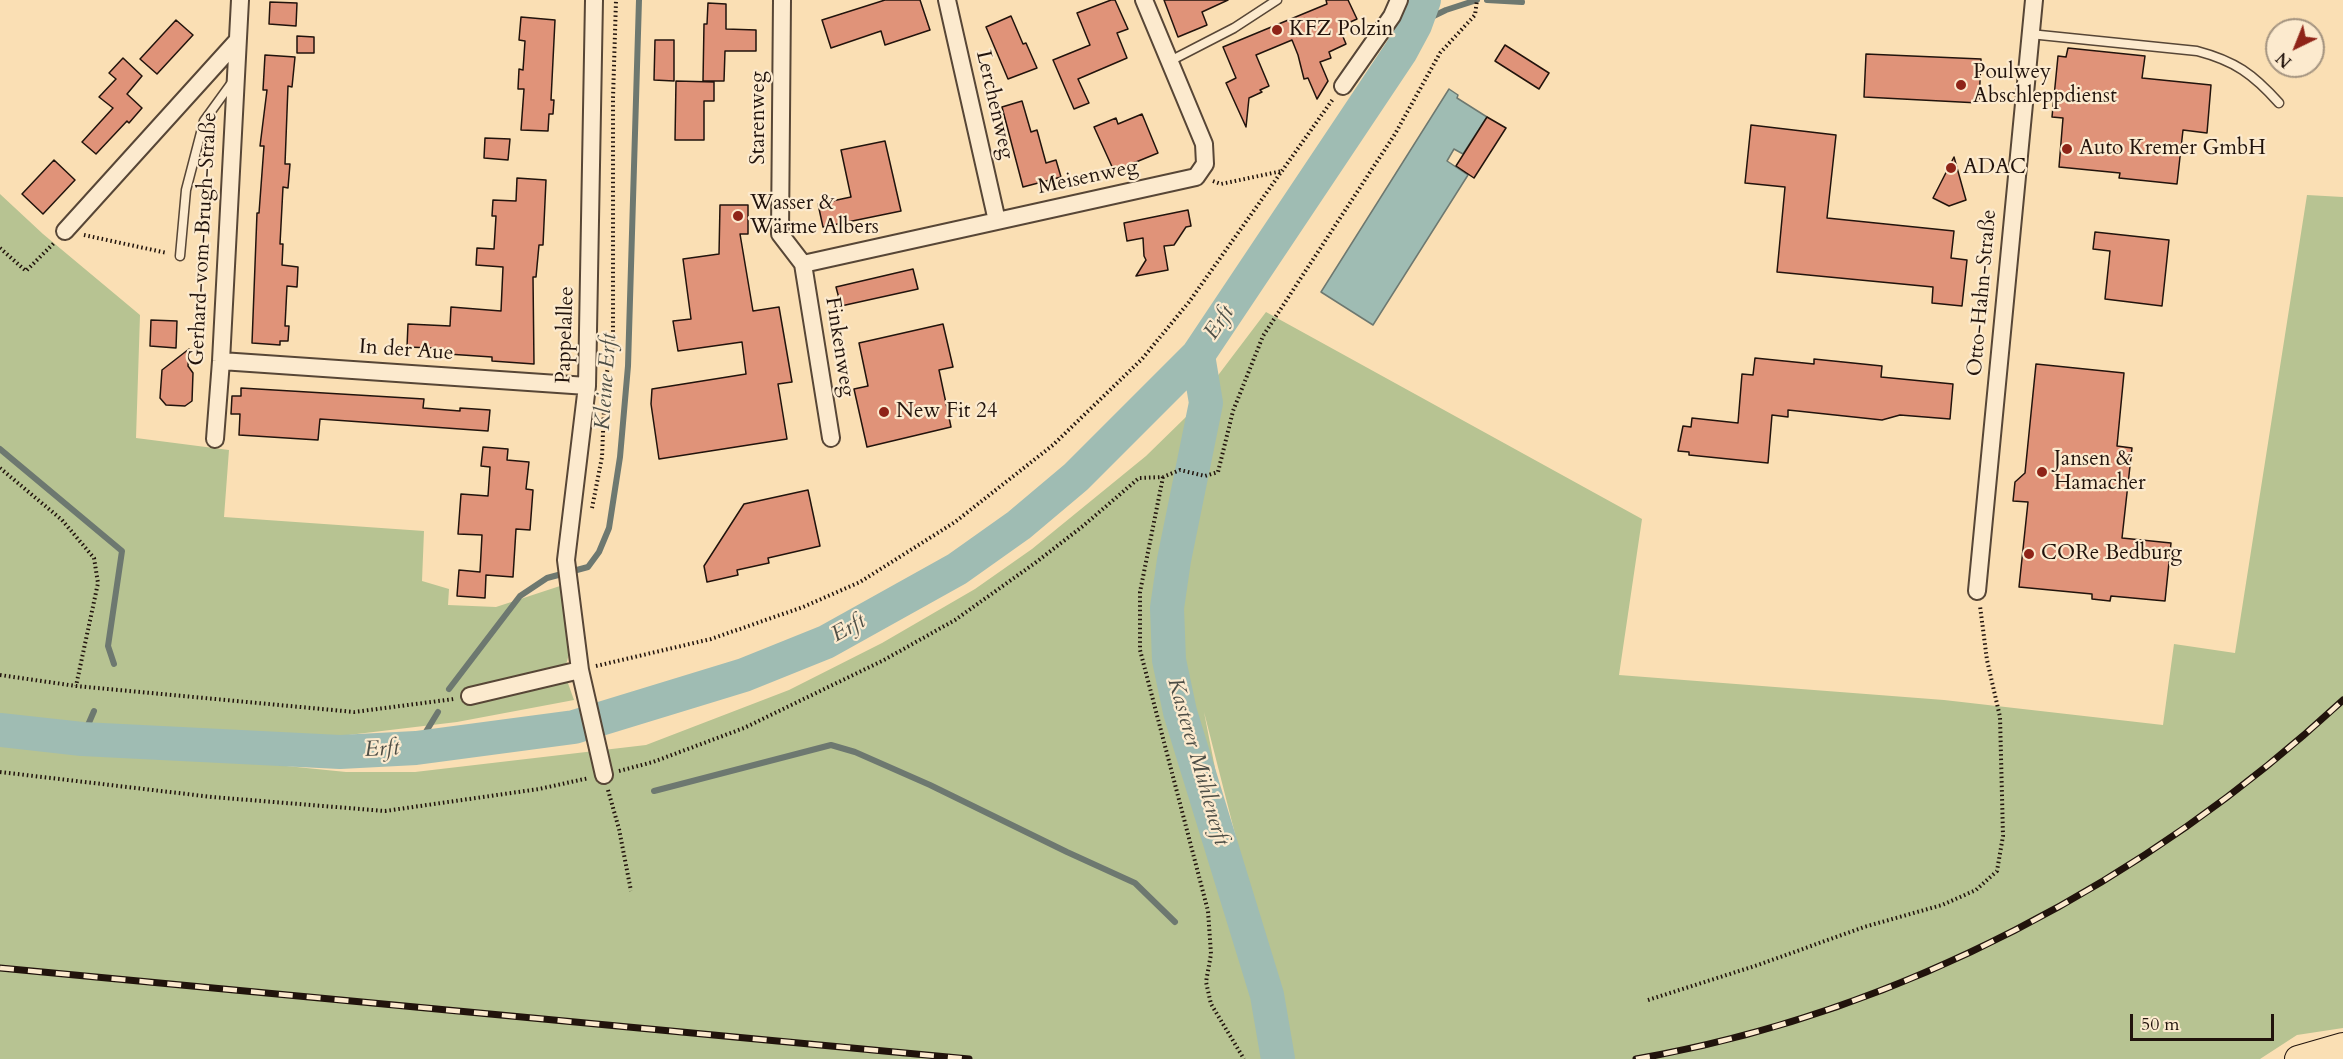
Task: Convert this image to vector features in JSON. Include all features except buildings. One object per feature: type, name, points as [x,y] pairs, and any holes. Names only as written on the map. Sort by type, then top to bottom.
[{"type":"main road","points":[[2298,1059],[2343,1046]]},
{"type":"street","name":"Gerhard-vom-Brugh-Straße","points":[[215,439],[240,0]]},
{"type":"street","name":"Pappelallee","points":[[594,0],[587,386],[566,560],[580,670],[604,775]]},
{"type":"street","name":"Starenweg","points":[[782,0],[780,234],[803,264]]},
{"type":"street","name":"Lerchenweg","points":[[947,0],[997,221]]},
{"type":"street","points":[[1144,0],[1204,144],[1204,164],[1196,177]]},
{"type":"street","points":[[1343,86],[1392,16],[1399,0]]},
{"type":"street","name":"Otto-Hahn-Straße","points":[[1977,591],[2034,0]]},
{"type":"street","name":"Gerhard-vom-Brugh-Straße","points":[[65,231],[237,41]]},
{"type":"street","name":"Meisenweg","points":[[803,264],[1196,177]]},
{"type":"street","name":"Finkenweg","points":[[803,264],[831,438]]},
{"type":"street","name":"In der Aue","points":[[221,361],[587,386]]},
{"type":"street","points":[[470,696],[580,670]]},
{"type":"lane","points":[[1170,61],[1234,28],[1277,0]]},
{"type":"lane","points":[[2031,34],[2197,51],[2218,56],[2239,66],[2261,83],[2279,104]]},
{"type":"lane","points":[[180,256],[186,190],[204,121],[235,78]]},
{"type":"path","points":[[587,386],[606,378],[613,347],[613,98],[616,0]]},
{"type":"path","points":[[0,772],[212,796],[385,811],[539,789],[652,762],[734,732],[884,660],[955,620],[1035,563],[1139,478],[1163,477],[1180,470],[1205,476],[1218,472],[1233,411],[1263,336],[1395,134],[1440,53],[1475,15],[1477,0]]},
{"type":"path","points":[[580,670],[711,639],[803,607],[860,582],[956,522],[1053,445],[1142,359],[1190,302],[1343,86]]},
{"type":"path","points":[[1196,177],[1221,184],[1282,171]]},
{"type":"path","points":[[0,248],[26,271],[65,231],[180,256]]},
{"type":"path","points":[[0,468],[62,520],[94,558],[98,583],[76,686]]},
{"type":"path","points":[[1163,477],[1140,592],[1140,650],[1208,911],[1211,954],[1206,981],[1211,1004],[1244,1059]]},
{"type":"path","points":[[1648,1000],[1758,965],[1864,927],[1942,905],[1976,890],[1997,871],[2003,836],[2000,717],[1987,660],[1977,591]]},
{"type":"path","points":[[0,675],[76,686],[354,712],[470,696]]},
{"type":"path","points":[[604,775],[619,829],[631,891]]},
{"type":"green space","points":[[0,194],[43,234],[140,315],[136,438],[229,450],[224,517],[424,531],[422,581],[449,589],[448,605],[496,607],[560,586],[569,654],[564,672],[574,700],[457,722],[340,736],[68,732],[0,725]]},
{"type":"green space","points":[[2307,195],[2343,197],[2343,1028],[2297,1035],[2260,1059],[1290,1059],[1277,999],[1204,712],[1272,1059],[0,1059],[0,737],[346,772],[415,772],[646,745],[789,690],[882,643],[975,589],[1032,549],[1146,456],[1188,415],[1266,312],[1642,519],[1619,675],[1944,700],[2163,725],[2174,644],[2235,653]]},
{"type":"water","points":[[1449,89],[1458,95],[1457,98],[1487,117],[1463,154],[1454,149],[1447,161],[1468,175],[1373,325],[1321,292]]},
{"type":"waterway","name":"Kleine Erft","points":[[449,689],[520,596],[547,578],[588,567],[599,552],[609,528],[620,457],[628,366],[639,0]]},
{"type":"waterway","name":"Erft","points":[[0,730],[82,739],[340,752],[416,748],[574,727],[744,675],[826,642],[957,569],[1019,525],[1076,477],[1198,355],[1401,51],[1415,25],[1424,0]]},
{"type":"waterway","points":[[1415,25],[1446,10],[1477,0]]},
{"type":"waterway","points":[[1487,0],[1522,2]]},
{"type":"waterway","name":"Kasterer Mühlenerft","points":[[1198,355],[1206,403],[1174,560],[1167,608],[1169,660],[1180,712],[1267,995],[1278,1059]]},
{"type":"waterway","points":[[0,449],[122,551],[108,646],[114,664]]},
{"type":"waterway","points":[[82,739],[94,711]]},
{"type":"waterway","name":"Kleine Erft","points":[[416,748],[438,712]]},
{"type":"waterway","points":[[654,791],[831,745],[855,752],[930,785],[1135,883],[1175,922]]},
{"type":"railway","points":[[1636,1059],[1734,1038],[1830,1009],[1924,973],[2015,930],[2103,881],[2187,826],[2267,766],[2343,700]]},
{"type":"railway","points":[[0,968],[969,1059]]},
{"type":"place","name":"KFZ Polzin","points":[[1277,30]]},
{"type":"place","name":"Poulwey Abschleppdienst","points":[[1961,85]]},
{"type":"place","name":"Auto Kremer GmbH","points":[[2067,149]]},
{"type":"place","name":"ADAC","points":[[1951,168]]},
{"type":"place","name":"Wasser & Wärme Albers","points":[[738,216]]},
{"type":"place","name":"New Fit 24","points":[[884,412]]},
{"type":"place","name":"Jansen & Hamacher","points":[[2042,472]]},
{"type":"place","name":"CORe Bedburg","points":[[2029,554]]}]
